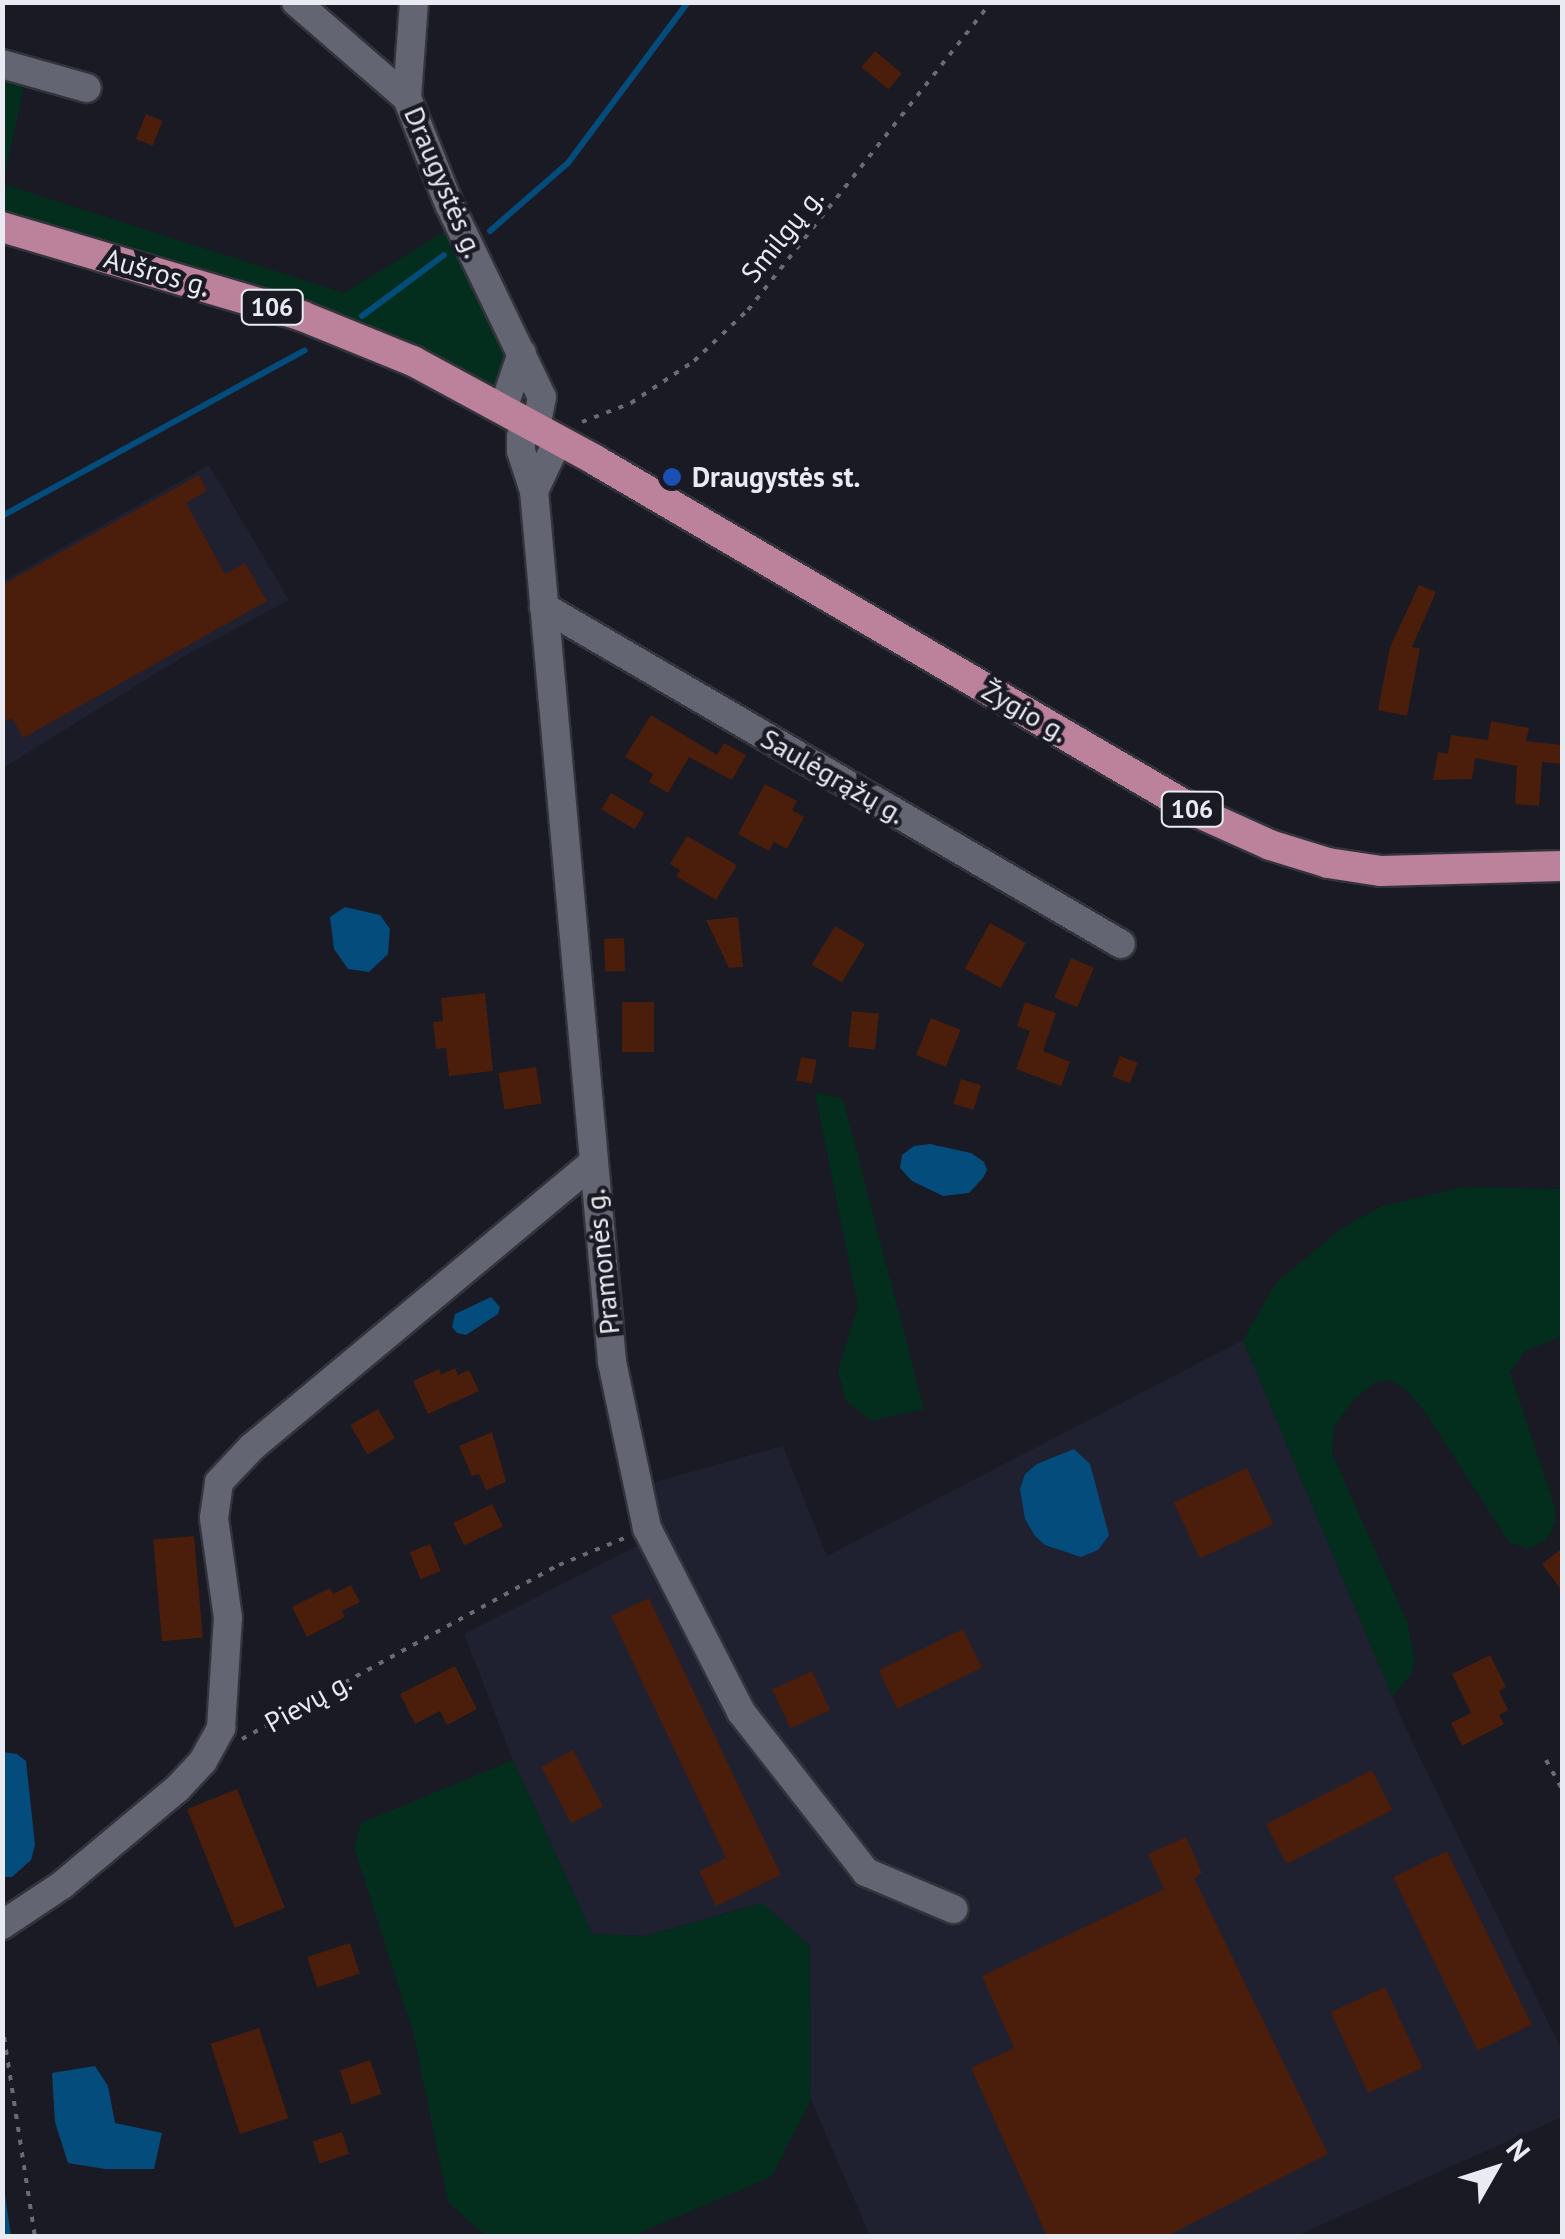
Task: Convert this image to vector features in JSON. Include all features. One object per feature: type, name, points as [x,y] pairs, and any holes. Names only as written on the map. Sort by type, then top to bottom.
[{"type":"main road","name":"Aušros g.","points":[[2,227],[302,316],[413,361],[531,424]]},
{"type":"main road","name":"Žygio g.","points":[[531,424],[1197,812],[1270,844],[1328,863],[1380,871],[1562,866]]},
{"type":"street","points":[[296,2],[407,98]]},
{"type":"street","name":"Draugystės g.","points":[[414,2],[407,98],[449,204],[542,397],[531,424]]},
{"type":"street","points":[[2,64],[87,88]]},
{"type":"street","points":[[522,353],[531,424]]},
{"type":"street","name":"Pramonės g.","points":[[531,424],[520,437],[521,451],[534,491],[612,1362],[647,1528],[741,1712],[866,1872],[953,1909]]},
{"type":"street","name":"Saulėgrąžų g.","points":[[544,607],[1121,944]]},
{"type":"street","points":[[2,1926],[62,1885],[177,1789],[203,1761],[222,1728],[228,1618],[214,1518],[219,1482],[252,1447],[592,1164]]},
{"type":"path","name":"Smilgų g.","points":[[531,424],[588,419],[631,402],[694,361],[748,310],[991,2]]},
{"type":"path","name":"Pievų g.","points":[[203,1761],[543,1574],[647,1528]]},
{"type":"path","points":[[1546,1760],[1562,1789]]},
{"type":"path","points":[[2,2024],[35,2236]]},
{"type":"shaded area","points":[[209,465],[289,600],[181,658],[3,768],[3,581]]},
{"type":"shaded area","points":[[1243,1340],[1403,1722],[1562,2050],[1562,2117],[1296,2236],[870,2236],[811,2100],[810,1946],[761,1903],[646,1936],[592,1934],[513,1760],[464,1634],[664,1532],[648,1484],[783,1446],[827,1556]]},
{"type":"green space","points":[[2,81],[24,87],[3,184],[344,293],[450,228],[509,354],[498,382],[487,384],[297,298],[3,210]]},
{"type":"green space","points":[[815,1092],[843,1099],[924,1409],[872,1421],[846,1401],[838,1370],[858,1306]]},
{"type":"green space","points":[[1463,1187],[1562,1189],[1562,1336],[1525,1351],[1510,1372],[1555,1508],[1555,1523],[1545,1541],[1527,1549],[1509,1542],[1423,1409],[1404,1388],[1389,1380],[1374,1383],[1352,1401],[1334,1427],[1332,1453],[1407,1622],[1415,1661],[1411,1675],[1392,1696],[1243,1340],[1276,1283],[1342,1228],[1382,1206]]},
{"type":"green space","points":[[513,1760],[592,1934],[646,1936],[762,1903],[810,1946],[811,2100],[771,2177],[632,2236],[486,2236],[448,2202],[413,2032],[354,1847],[361,1823]]},
{"type":"water","points":[[345,907],[380,915],[390,929],[388,954],[369,972],[348,969],[334,949],[330,917]]},
{"type":"water","points":[[930,1144],[971,1153],[984,1162],[987,1170],[983,1178],[969,1193],[943,1196],[912,1181],[900,1168],[902,1155],[914,1146]]},
{"type":"water","points":[[491,1297],[500,1307],[498,1314],[466,1335],[457,1333],[452,1327],[455,1314]]},
{"type":"water","points":[[1074,1449],[1090,1464],[1109,1535],[1098,1550],[1081,1557],[1045,1545],[1035,1536],[1025,1519],[1020,1489],[1025,1474],[1037,1464]]},
{"type":"water","points":[[3,1752],[17,1754],[26,1761],[35,1845],[31,1860],[12,1877],[3,1877]]},
{"type":"water","points":[[95,2066],[108,2086],[115,2123],[162,2133],[154,2169],[105,2169],[68,2163],[55,2122],[52,2073]]},
{"type":"building","points":[[875,51],[902,73],[888,90],[862,67]]},
{"type":"building","points":[[146,114],[163,121],[153,146],[136,139]]},
{"type":"building","points":[[199,475],[207,491],[186,503],[225,574],[245,563],[267,601],[23,738],[12,718],[2,723],[2,585]]},
{"type":"building","points":[[1419,585],[1436,592],[1412,647],[1420,648],[1407,716],[1378,710],[1390,647]]},
{"type":"building","points":[[651,715],[717,755],[724,743],[746,755],[732,780],[689,757],[668,793],[649,782],[653,774],[625,757]]},
{"type":"building","points":[[1491,721],[1529,728],[1526,741],[1562,745],[1562,764],[1542,762],[1539,806],[1515,804],[1517,766],[1475,758],[1472,779],[1433,780],[1438,752],[1448,754],[1451,735],[1488,740]]},
{"type":"building","points":[[765,784],[797,801],[792,810],[804,817],[787,849],[774,842],[769,851],[738,834]]},
{"type":"building","points":[[611,793],[644,813],[635,829],[601,809]]},
{"type":"building","points":[[687,836],[737,865],[716,900],[676,876],[680,870],[670,864]]},
{"type":"building","points":[[738,917],[743,967],[729,968],[706,920]]},
{"type":"building","points":[[990,923],[1026,943],[1001,988],[965,968]]},
{"type":"building","points":[[835,926],[865,944],[842,983],[812,965]]},
{"type":"building","points":[[624,938],[625,971],[605,972],[604,939]]},
{"type":"building","points":[[1071,958],[1094,968],[1077,1007],[1054,998]]},
{"type":"building","points":[[485,993],[493,1071],[449,1076],[446,1048],[436,1049],[433,1022],[443,1021],[441,998]]},
{"type":"building","points":[[622,1002],[654,1002],[654,1052],[622,1052]]},
{"type":"building","points":[[1025,1002],[1056,1013],[1043,1051],[1070,1062],[1061,1086],[1016,1069],[1030,1031],[1017,1026]]},
{"type":"building","points":[[852,1011],[879,1014],[875,1050],[848,1047]]},
{"type":"building","points":[[931,1018],[961,1030],[946,1067],[916,1055]]},
{"type":"building","points":[[1120,1056],[1138,1063],[1130,1083],[1112,1077]]},
{"type":"building","points":[[801,1057],[817,1060],[812,1084],[796,1081]]},
{"type":"building","points":[[536,1067],[542,1104],[504,1109],[498,1073]]},
{"type":"building","points":[[961,1079],[981,1085],[973,1110],[953,1104]]},
{"type":"building","points":[[455,1368],[458,1375],[469,1370],[479,1391],[428,1414],[413,1381],[439,1369],[441,1375]]},
{"type":"building","points":[[378,1409],[395,1438],[367,1454],[350,1425]]},
{"type":"building","points":[[492,1432],[506,1482],[486,1490],[479,1474],[472,1476],[459,1446]]},
{"type":"building","points":[[1247,1468],[1273,1524],[1200,1558],[1174,1502]]},
{"type":"building","points":[[492,1504],[503,1526],[464,1545],[453,1523]]},
{"type":"building","points":[[194,1536],[203,1638],[162,1641],[153,1540]]},
{"type":"building","points":[[430,1544],[441,1571],[420,1579],[410,1552]]},
{"type":"building","points":[[1562,1548],[1562,1591],[1542,1564]]},
{"type":"building","points":[[351,1585],[360,1602],[342,1611],[345,1617],[307,1637],[292,1607],[330,1588],[333,1594]]},
{"type":"building","points":[[649,1598],[781,1875],[716,1906],[699,1871],[726,1858],[611,1616]]},
{"type":"building","points":[[963,1629],[982,1668],[897,1709],[879,1670]]},
{"type":"building","points":[[1490,1655],[1506,1687],[1499,1691],[1508,1710],[1499,1715],[1504,1724],[1462,1746],[1451,1723],[1471,1713],[1452,1674]]},
{"type":"building","points":[[455,1666],[477,1709],[447,1725],[440,1711],[415,1724],[400,1694]]},
{"type":"building","points":[[812,1671],[830,1710],[790,1729],[772,1690]]},
{"type":"building","points":[[573,1750],[603,1807],[571,1823],[541,1767]]},
{"type":"building","points":[[1372,1770],[1392,1810],[1286,1864],[1266,1824]]},
{"type":"building","points":[[237,1789],[285,1908],[235,1928],[187,1809]]},
{"type":"building","points":[[1186,1837],[1202,1873],[1194,1878],[1328,2154],[1167,2236],[1047,2236],[971,2068],[1014,2048],[982,1976],[1164,1889],[1148,1854]]},
{"type":"building","points":[[1447,1851],[1532,2024],[1478,2051],[1393,1877]]},
{"type":"building","points":[[350,1943],[360,1973],[317,1987],[307,1957]]},
{"type":"building","points":[[1385,1987],[1423,2068],[1368,2093],[1331,2012]]},
{"type":"building","points":[[259,2028],[288,2118],[240,2134],[210,2044]]},
{"type":"building","points":[[370,2060],[382,2094],[351,2104],[340,2070]]},
{"type":"building","points":[[342,2132],[349,2154],[320,2163],[313,2142]]},
{"type":"waterway","points":[[490,231],[568,163],[688,2]]},
{"type":"waterway","points":[[362,316],[444,255]]},
{"type":"waterway","points":[[2,516],[305,350]]},
{"type":"waterway","points":[[2,2195],[8,2236]]},
{"type":"place","name":"Draugystės st.","points":[[672,477]]}]
